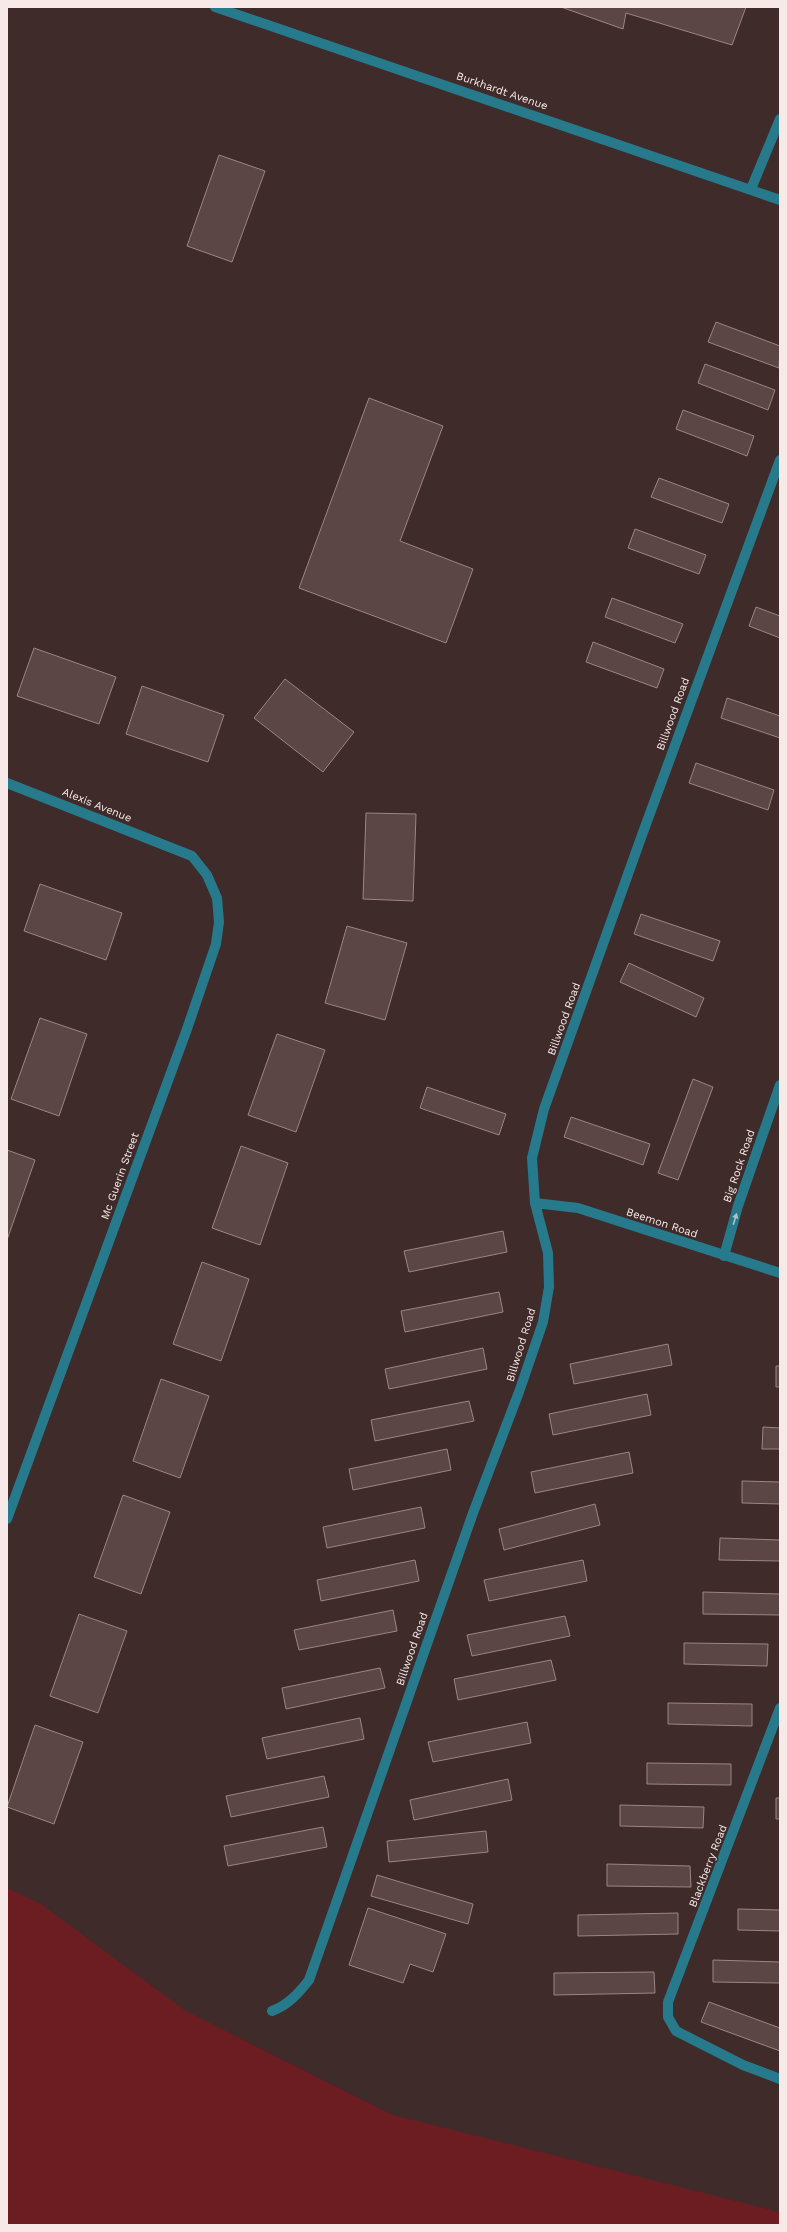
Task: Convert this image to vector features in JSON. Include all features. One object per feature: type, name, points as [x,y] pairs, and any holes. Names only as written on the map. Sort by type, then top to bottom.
[{"type":"street","name":"Burkhardt Avenue","points":[[215,7],[780,200]]},
{"type":"street","points":[[751,189],[780,119]]},
{"type":"street","name":"Billwood Road","points":[[272,2011],[280,2008],[296,1997],[308,1980],[473,1513],[519,1392],[543,1322],[549,1287],[548,1253],[535,1203],[532,1158],[544,1109],[644,828],[780,460]]},
{"type":"street","name":"Alexis Avenue","points":[[7,783],[179,851]]},
{"type":"street","name":"Mc Guerin Street","points":[[7,1518],[187,1029],[216,944],[219,922],[217,898],[208,875],[192,856],[179,851]]},
{"type":"street","name":"Big Rock Road","points":[[724,1256],[738,1206],[780,1085]]},
{"type":"street","name":"Beemon Road","points":[[535,1203],[578,1208],[780,1273]]},
{"type":"street","name":"Blackberry Road","points":[[780,1708],[668,2002],[668,2017],[676,2031],[743,2065],[780,2079]]},
{"type":"shaded area","points":[[7,1888],[41,1904],[186,2011],[393,2115],[780,2212],[780,2225],[7,2225]]},
{"type":"building","points":[[561,7],[746,7],[732,45],[626,13],[623,29]]},
{"type":"building","points":[[219,155],[265,171],[232,262],[187,246]]},
{"type":"building","points":[[716,322],[780,346],[779,368],[708,342]]},
{"type":"building","points":[[705,364],[775,390],[768,410],[698,383]]},
{"type":"building","points":[[369,398],[443,426],[400,541],[473,569],[446,643],[299,588]]},
{"type":"building","points":[[683,410],[754,436],[747,456],[676,429]]},
{"type":"building","points":[[659,478],[729,504],[722,523],[651,497]]},
{"type":"building","points":[[635,529],[706,555],[699,574],[628,548]]},
{"type":"building","points":[[612,598],[683,624],[675,643],[605,617]]},
{"type":"building","points":[[756,607],[780,616],[780,638],[749,626]]},
{"type":"building","points":[[593,642],[664,669],[657,688],[586,662]]},
{"type":"building","points":[[34,648],[116,677],[99,724],[17,696]]},
{"type":"building","points":[[285,679],[354,732],[323,772],[254,718]]},
{"type":"building","points":[[142,686],[224,715],[208,762],[126,734]]},
{"type":"building","points":[[727,698],[780,716],[780,738],[721,718]]},
{"type":"building","points":[[696,763],[774,790],[768,810],[689,783]]},
{"type":"building","points":[[366,813],[416,814],[413,901],[363,899]]},
{"type":"building","points":[[40,884],[122,913],[106,960],[24,931]]},
{"type":"building","points":[[641,914],[720,941],[713,961],[634,934]]},
{"type":"building","points":[[347,926],[407,943],[385,1020],[325,1003]]},
{"type":"building","points":[[629,963],[704,998],[696,1017],[620,982]]},
{"type":"building","points":[[40,1018],[87,1034],[59,1116],[11,1099]]},
{"type":"building","points":[[277,1034],[325,1050],[296,1132],[248,1115]]},
{"type":"building","points":[[693,1079],[713,1087],[678,1180],[658,1173]]},
{"type":"building","points":[[427,1087],[506,1114],[499,1135],[420,1108]]},
{"type":"building","points":[[571,1117],[650,1144],[643,1165],[564,1137]]},
{"type":"building","points":[[241,1146],[288,1163],[260,1245],[212,1228]]},
{"type":"building","points":[[7,1150],[35,1160],[7,1240]]},
{"type":"building","points":[[503,1231],[507,1252],[409,1272],[404,1251]]},
{"type":"building","points":[[202,1262],[249,1279],[221,1361],[173,1344]]},
{"type":"building","points":[[499,1292],[503,1312],[405,1332],[401,1311]]},
{"type":"building","points":[[668,1344],[672,1365],[574,1384],[570,1364]]},
{"type":"building","points":[[483,1348],[487,1369],[389,1389],[385,1369]]},
{"type":"building","points":[[776,1366],[780,1366],[780,1387],[776,1387]]},
{"type":"building","points":[[161,1379],[209,1396],[180,1478],[133,1461]]},
{"type":"building","points":[[647,1394],[651,1415],[553,1435],[549,1414]]},
{"type":"building","points":[[469,1401],[474,1421],[375,1441],[371,1420]]},
{"type":"building","points":[[763,1427],[780,1428],[780,1449],[762,1449]]},
{"type":"building","points":[[447,1449],[451,1470],[353,1490],[349,1469]]},
{"type":"building","points":[[629,1452],[633,1473],[535,1493],[531,1472]]},
{"type":"building","points":[[742,1481],[780,1482],[780,1504],[742,1503]]},
{"type":"building","points":[[123,1495],[170,1512],[141,1594],[94,1577]]},
{"type":"building","points":[[595,1504],[600,1525],[504,1550],[499,1529]]},
{"type":"building","points":[[421,1507],[425,1528],[327,1548],[323,1527]]},
{"type":"building","points":[[720,1538],[780,1540],[780,1561],[719,1560]]},
{"type":"building","points":[[415,1560],[419,1581],[321,1601],[317,1580]]},
{"type":"building","points":[[583,1560],[587,1581],[489,1601],[484,1580]]},
{"type":"building","points":[[703,1592],[780,1594],[780,1615],[703,1614]]},
{"type":"building","points":[[393,1610],[397,1631],[299,1650],[294,1630]]},
{"type":"building","points":[[79,1614],[127,1631],[98,1713],[50,1696]]},
{"type":"building","points":[[565,1616],[570,1636],[472,1656],[467,1635]]},
{"type":"building","points":[[684,1643],[768,1644],[767,1666],[684,1664]]},
{"type":"building","points":[[551,1660],[556,1680],[458,1700],[454,1679]]},
{"type":"building","points":[[380,1668],[385,1688],[286,1709],[282,1688]]},
{"type":"building","points":[[668,1703],[752,1704],[752,1726],[668,1724]]},
{"type":"building","points":[[360,1718],[364,1739],[267,1759],[262,1738]]},
{"type":"building","points":[[527,1722],[531,1743],[433,1762],[428,1742]]},
{"type":"building","points":[[35,1725],[83,1742],[54,1824],[7,1807]]},
{"type":"building","points":[[647,1763],[731,1764],[731,1785],[647,1784]]},
{"type":"building","points":[[324,1776],[329,1797],[231,1817],[226,1796]]},
{"type":"building","points":[[508,1779],[512,1800],[414,1820],[410,1800]]},
{"type":"building","points":[[776,1798],[780,1798],[780,1819],[776,1819]]},
{"type":"building","points":[[620,1805],[704,1807],[703,1828],[620,1826]]},
{"type":"building","points":[[323,1827],[327,1847],[228,1866],[224,1846]]},
{"type":"building","points":[[486,1831],[488,1852],[389,1862],[387,1841]]},
{"type":"building","points":[[607,1864],[690,1866],[691,1887],[607,1886]]},
{"type":"building","points":[[377,1875],[473,1904],[468,1924],[371,1896]]},
{"type":"building","points":[[368,1908],[446,1934],[433,1972],[410,1964],[403,1983],[349,1965]]},
{"type":"building","points":[[738,1909],[780,1910],[780,1931],[738,1930]]},
{"type":"building","points":[[678,1913],[678,1934],[578,1936],[578,1915]]},
{"type":"building","points":[[713,1960],[780,1962],[780,1983],[713,1982]]},
{"type":"building","points":[[654,1972],[655,1993],[554,1995],[554,1973]]},
{"type":"building","points":[[709,2002],[780,2028],[780,2051],[701,2022]]}]
